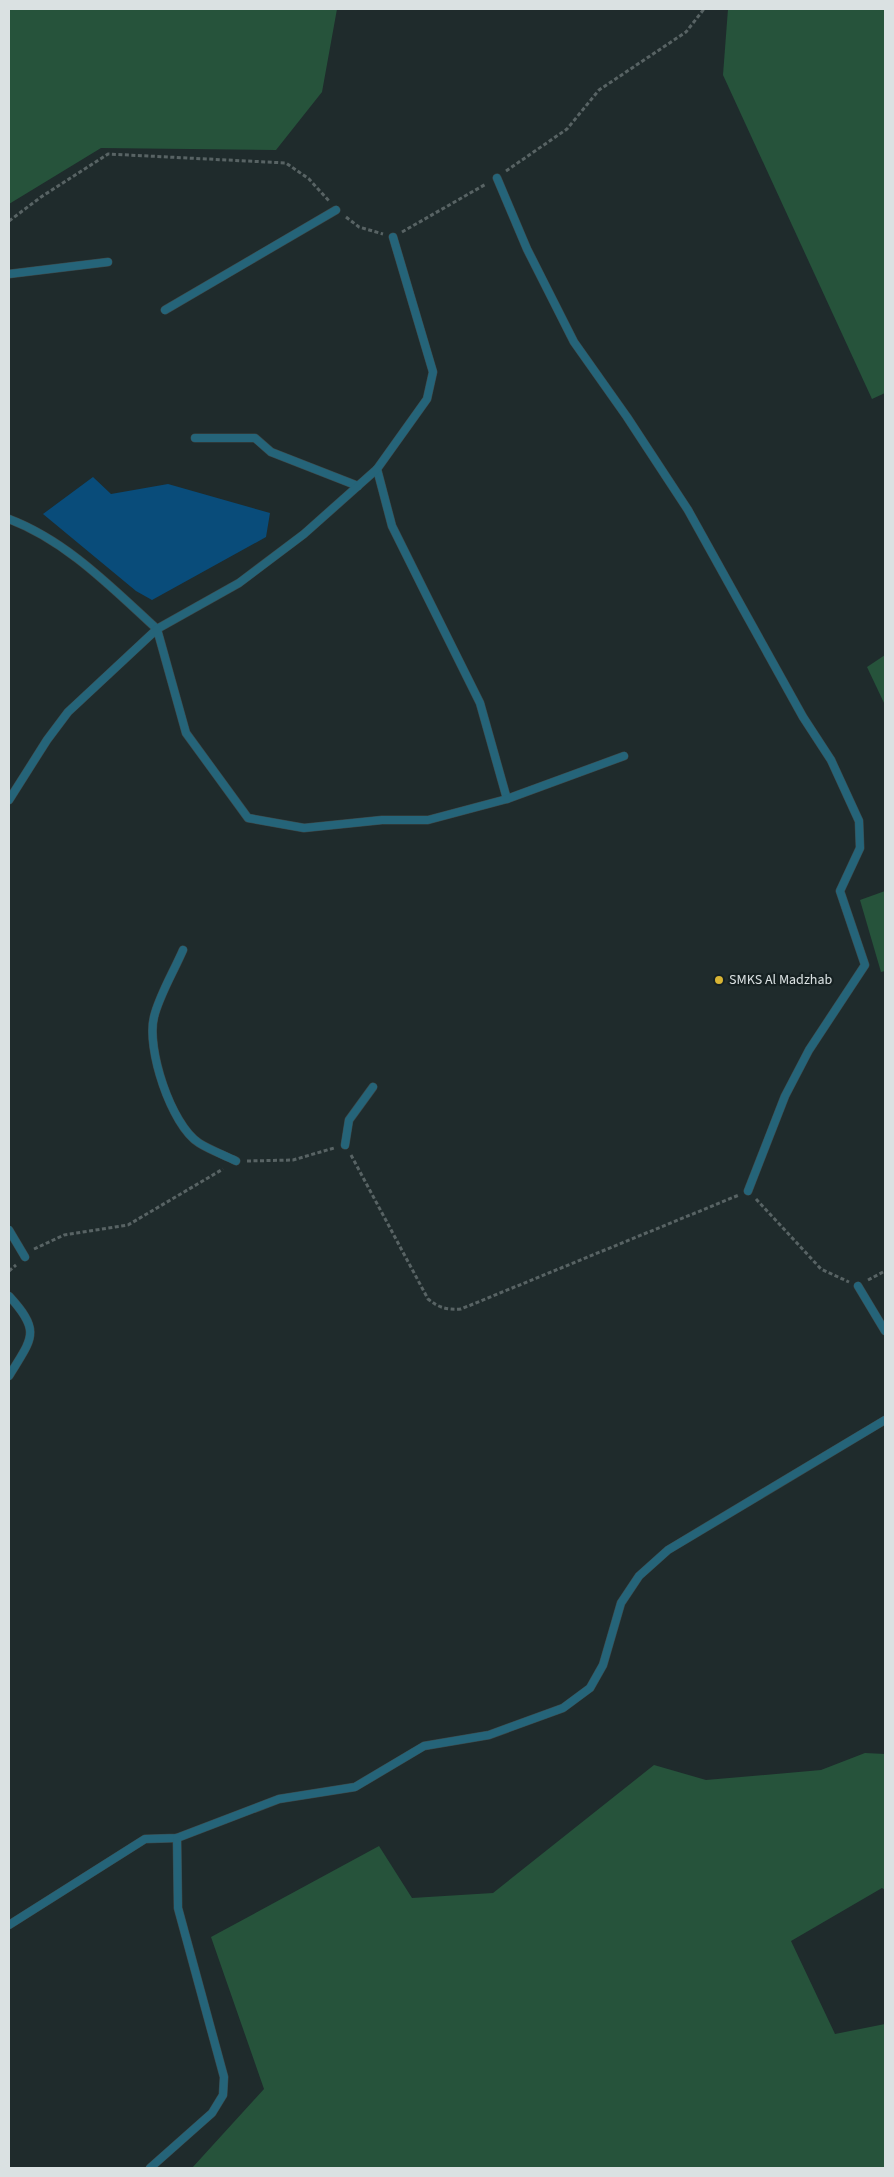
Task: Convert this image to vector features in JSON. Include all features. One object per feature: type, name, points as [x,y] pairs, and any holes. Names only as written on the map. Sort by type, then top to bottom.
[{"type":"lane","points":[[496,178],[527,249],[574,342],[627,416],[688,510],[803,717],[831,760],[859,821],[860,848],[840,891],[865,965],[805,1058],[785,1096],[748,1191]]},
{"type":"lane","points":[[165,310],[336,210]]},
{"type":"lane","points":[[9,800],[47,740],[68,712],[157,629],[239,583],[304,534],[377,469],[427,399],[433,372],[393,237]]},
{"type":"lane","points":[[9,274],[108,262]]},
{"type":"lane","points":[[196,438],[255,438],[271,452],[358,486]]},
{"type":"lane","points":[[377,469],[392,526],[480,703],[507,799]]},
{"type":"lane","points":[[9,520],[23,525],[60,546],[106,582],[157,629],[186,733],[248,818],[304,828],[382,820],[428,820],[507,799],[624,756]]},
{"type":"lane","points":[[182,950],[154,1018],[155,1055],[166,1094],[177,1119],[197,1142],[236,1161]]},
{"type":"lane","points":[[345,1145],[349,1120],[373,1087]]},
{"type":"lane","points":[[9,1230],[25,1257]]},
{"type":"lane","points":[[858,1286],[885,1331]]},
{"type":"lane","points":[[9,1296],[25,1314],[31,1334],[29,1342],[9,1376]]},
{"type":"lane","points":[[9,1925],[145,1839],[177,1838],[279,1799],[355,1788],[424,1746],[489,1735],[563,1708],[590,1688],[603,1665],[621,1603],[639,1576],[668,1550],[885,1420]]},
{"type":"lane","points":[[150,2168],[212,2113],[223,2094],[224,2077],[178,1908],[177,1838]]},
{"type":"path","points":[[9,221],[41,197],[108,154],[286,162],[309,179],[336,210],[359,227],[393,237],[496,178],[567,129],[599,90],[686,32],[704,9]]},
{"type":"path","points":[[9,1271],[38,1246],[64,1235],[128,1226],[236,1161],[293,1160],[345,1145],[428,1299],[436,1306],[449,1310],[461,1309],[748,1191],[821,1269],[858,1286],[885,1271]]},
{"type":"green space","points":[[9,9],[337,9],[322,92],[276,150],[101,148],[9,204]]},
{"type":"green space","points":[[728,9],[885,9],[885,393],[872,399],[723,75]]},
{"type":"green space","points":[[885,655],[885,705],[867,667]]},
{"type":"green space","points":[[885,891],[885,971],[881,972],[860,900]]},
{"type":"green space","points":[[865,1753],[885,1754],[885,1890],[882,1888],[791,1941],[835,2034],[885,2024],[885,2168],[192,2168],[264,2089],[211,1937],[379,1846],[412,1898],[493,1893],[654,1765],[706,1780],[821,1770]]},
{"type":"water","points":[[93,477],[111,494],[168,484],[270,513],[266,537],[152,600],[136,591],[43,514]]},
{"type":"place","name":"SMKS Al Madzhab","points":[[719,980]]}]
